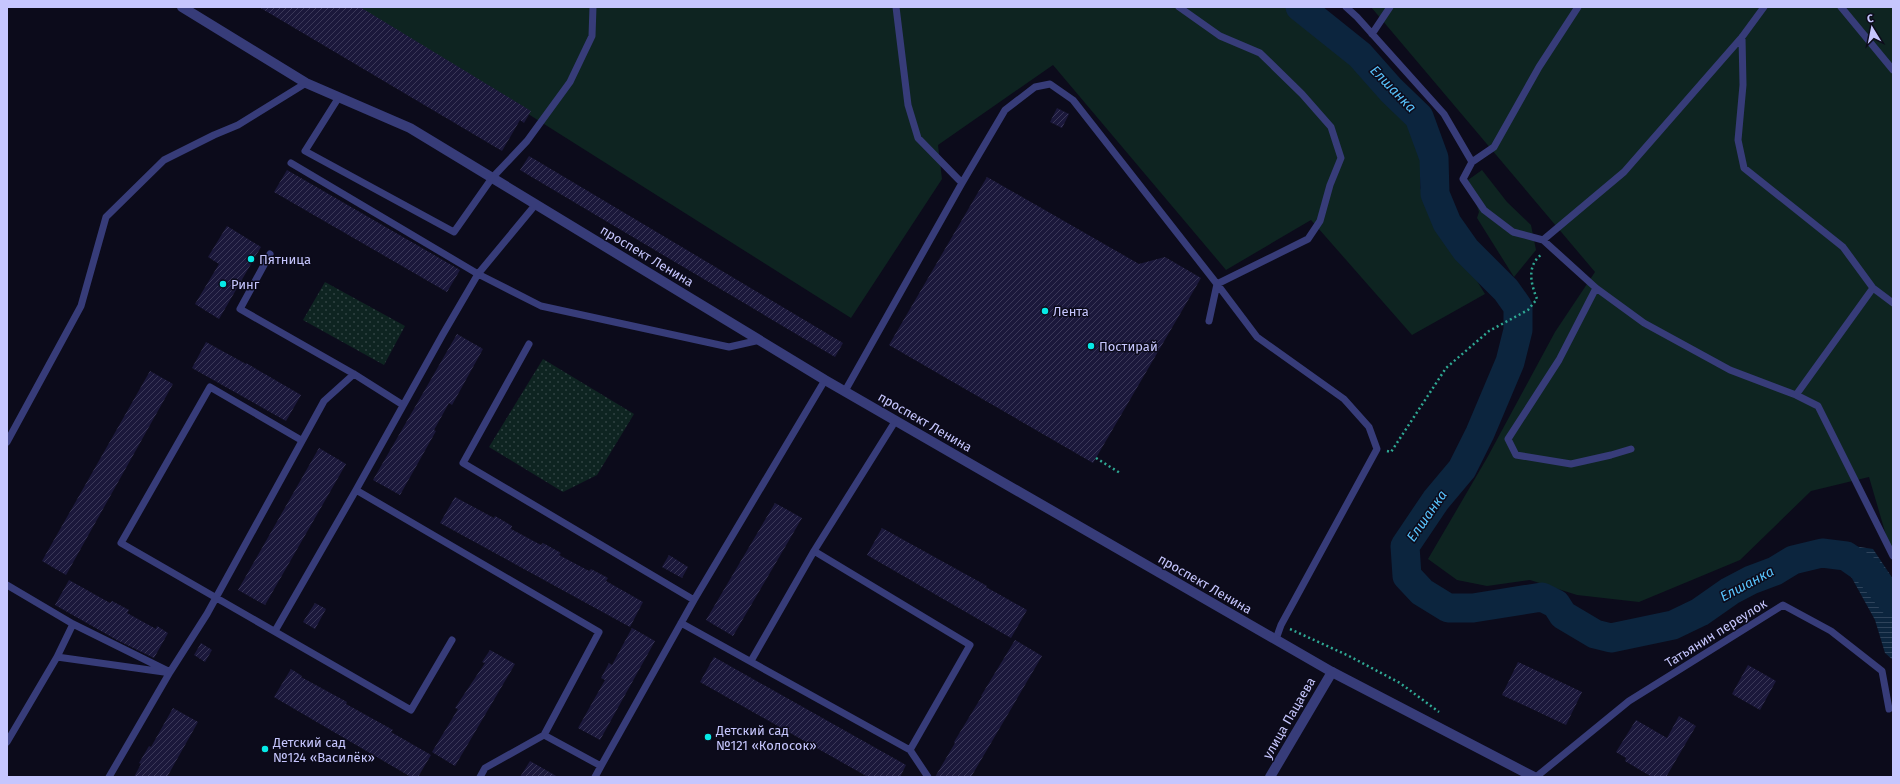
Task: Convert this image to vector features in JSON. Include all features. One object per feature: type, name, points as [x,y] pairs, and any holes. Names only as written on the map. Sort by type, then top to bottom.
[{"type":"street","name":"проспект Ленина","points":[[182,7],[306,82],[410,128],[826,380],[1332,672],[1535,777]]},
{"type":"street","name":"улица Пацаева","points":[[1270,777],[1332,672]]},
{"type":"lane","points":[[339,97],[305,151],[454,232],[492,178],[526,141],[570,82],[592,36],[593,7]]},
{"type":"lane","points":[[896,7],[908,105],[918,138],[962,183]]},
{"type":"lane","points":[[1179,7],[1220,36],[1260,53],[1302,94],[1331,127],[1341,158],[1330,184],[1320,221],[1308,239],[1217,284]]},
{"type":"lane","points":[[1346,7],[1444,114],[1472,162]]},
{"type":"lane","points":[[1372,34],[1390,7]]},
{"type":"lane","points":[[1578,7],[1539,67],[1494,147],[1472,162],[1463,179],[1484,210],[1513,232],[1545,242],[1596,288],[1644,323],[1723,366],[1796,395],[1818,406],[1893,556]]},
{"type":"lane","points":[[1545,242],[1624,172],[1742,38],[1764,7]]},
{"type":"lane","points":[[1841,7],[1893,70]]},
{"type":"lane","points":[[1742,38],[1743,85],[1738,140],[1744,168],[1843,248],[1873,288],[1893,303]]},
{"type":"lane","points":[[7,442],[81,306],[106,217],[164,160],[214,135],[238,125],[306,82]]},
{"type":"lane","points":[[845,391],[962,183],[1005,110],[1035,87],[1050,84],[1073,100],[1257,337],[1344,399],[1369,427],[1377,449],[1280,624],[1276,639]]},
{"type":"lane","points":[[291,163],[478,274],[541,306],[729,347],[760,340]]},
{"type":"lane","points":[[275,631],[478,274],[536,204]]},
{"type":"lane","points":[[270,254],[240,309],[354,374],[403,406]]},
{"type":"lane","points":[[1208,321],[1217,284]]},
{"type":"lane","points":[[1596,288],[1559,360],[1508,439],[1516,455],[1571,464],[1611,456],[1631,449]]},
{"type":"lane","points":[[1796,395],[1873,288]]},
{"type":"lane","points":[[529,344],[464,463],[694,600]]},
{"type":"lane","points":[[109,777],[170,672],[207,614],[301,440],[324,401],[354,374]]},
{"type":"lane","points":[[595,777],[694,600],[826,380]]},
{"type":"lane","points":[[301,440],[210,387],[121,543],[411,710],[452,640]]},
{"type":"lane","points":[[751,662],[814,551],[896,420]]},
{"type":"lane","points":[[356,490],[599,632],[544,735],[485,768],[480,777]]},
{"type":"lane","points":[[814,551],[970,645],[910,750]]},
{"type":"lane","points":[[7,585],[73,624],[170,672]]},
{"type":"lane","name":"Татьянин переулок","points":[[1535,777],[1629,701],[1784,605],[1831,631],[1882,672],[1889,709]]},
{"type":"lane","points":[[681,623],[910,750],[928,777]]},
{"type":"lane","points":[[7,742],[57,656],[73,624]]},
{"type":"lane","points":[[57,656],[170,672]]},
{"type":"lane","points":[[544,735],[600,766]]},
{"type":"path","points":[[1377,449],[1391,452],[1446,368],[1489,331],[1528,310],[1537,299],[1530,282],[1531,272],[1539,256],[1546,250],[1545,242]]},
{"type":"path","points":[[1096,458],[1120,473]]},
{"type":"path","points":[[1280,624],[1349,656],[1400,683],[1443,715]]},
{"type":"green space","points":[[359,7],[1297,7],[1423,136],[1420,188],[1485,294],[1412,335],[1311,220],[1226,270],[1053,65],[938,145],[942,179],[851,318]]},
{"type":"green space","points":[[1371,7],[1893,7],[1893,549],[1888,542],[1869,477],[1811,491],[1740,560],[1639,602],[1577,595],[1530,580],[1487,586],[1457,580],[1428,559],[1487,458],[1555,332],[1595,272]]},
{"type":"green space","points":[[1482,170],[1507,202],[1531,225],[1536,250],[1514,277],[1477,218],[1479,212],[1468,180]]},
{"type":"green space","points":[[325,282],[405,326],[384,365],[303,320]]},
{"type":"green space","points":[[543,359],[634,414],[597,475],[563,492],[489,447]]},
{"type":"water","points":[[1840,544],[1873,549],[1893,579],[1893,660],[1885,653],[1875,620],[1848,571],[1841,566],[1831,554]]},
{"type":"building","points":[[259,7],[360,7],[531,111],[524,123],[520,120],[502,151]]},
{"type":"building","points":[[1057,108],[1069,114],[1062,128],[1050,122]]},
{"type":"building","points":[[529,156],[843,343],[835,357],[520,170]]},
{"type":"building","points":[[287,170],[460,270],[447,292],[274,192]]},
{"type":"building","name":"Лента","points":[[987,177],[1139,264],[1165,257],[1201,278],[1093,463],[889,345]]},
{"type":"building","name":"Ринг","points":[[227,226],[261,247],[219,319],[195,304],[219,264],[208,257]]},
{"type":"building","points":[[457,334],[483,349],[452,405],[449,403],[434,430],[436,431],[400,495],[373,480]]},
{"type":"building","points":[[206,342],[301,395],[286,421],[192,368]]},
{"type":"building","points":[[150,371],[173,384],[66,575],[42,561]]},
{"type":"building","points":[[319,448],[346,464],[265,605],[238,590]]},
{"type":"building","points":[[455,497],[494,518],[495,516],[512,526],[511,529],[541,545],[543,543],[561,553],[559,555],[589,571],[591,569],[608,578],[606,581],[643,602],[630,627],[440,523]]},
{"type":"building","points":[[775,503],[802,518],[733,636],[706,620]]},
{"type":"building","points":[[882,528],[987,586],[986,587],[1027,610],[1011,638],[867,555]]},
{"type":"building","points":[[669,555],[688,567],[682,578],[662,567]]},
{"type":"building","points":[[69,580],[110,603],[112,601],[129,610],[127,613],[156,629],[157,626],[168,633],[154,658],[117,640],[55,605]]},
{"type":"building","points":[[315,603],[326,609],[315,629],[303,622]]},
{"type":"building","points":[[632,628],[655,641],[600,740],[578,728],[605,680],[601,678],[609,663],[612,665]]},
{"type":"building","points":[[1015,640],[1042,656],[971,777],[935,777],[955,743],[954,742]]},
{"type":"building","points":[[201,643],[212,650],[205,662],[194,655]]},
{"type":"building","points":[[490,650],[515,664],[455,766],[432,752],[458,709],[455,708],[485,663],[482,662]]},
{"type":"building","points":[[714,657],[906,765],[900,777],[868,777],[700,682]]},
{"type":"building","points":[[1518,662],[1582,692],[1566,725],[1502,695]]},
{"type":"building","points":[[1748,665],[1776,681],[1760,710],[1732,694]]},
{"type":"building","points":[[291,669],[302,676],[301,677],[347,702],[346,704],[393,730],[391,732],[431,755],[418,777],[411,777],[274,697]]},
{"type":"building","points":[[173,708],[198,722],[167,777],[134,777],[141,764],[139,763],[149,746],[151,747]]},
{"type":"building","points":[[1679,716],[1696,726],[1666,777],[1652,777],[1625,761],[1626,758],[1616,752],[1636,720],[1667,738]]},
{"type":"building","points":[[530,761],[558,777],[520,777]]},
{"type":"waterway","name":"Елшанка","points":[[1300,7],[1360,55],[1391,90],[1419,117],[1434,158],[1435,194],[1447,223],[1466,250],[1506,290],[1518,307],[1518,330],[1510,362],[1480,433],[1462,469],[1436,500],[1405,546],[1407,576],[1422,592],[1448,608],[1473,608],[1542,597],[1556,604],[1563,615],[1595,634],[1611,638],[1673,625],[1700,612],[1730,591],[1751,580],[1775,571],[1793,560],[1822,553],[1846,556],[1869,572],[1893,602]]},
{"type":"place","name":"Пятница","points":[[251,259]]},
{"type":"place","name":"Ринг","points":[[223,284]]},
{"type":"place","name":"Лента","points":[[1045,311]]},
{"type":"place","name":"Постирай","points":[[1091,346]]},
{"type":"place","name":"Детский сад №121 «Колосок»","points":[[708,737]]},
{"type":"place","name":"Детский сад №124 «Василёк»","points":[[265,749]]}]
